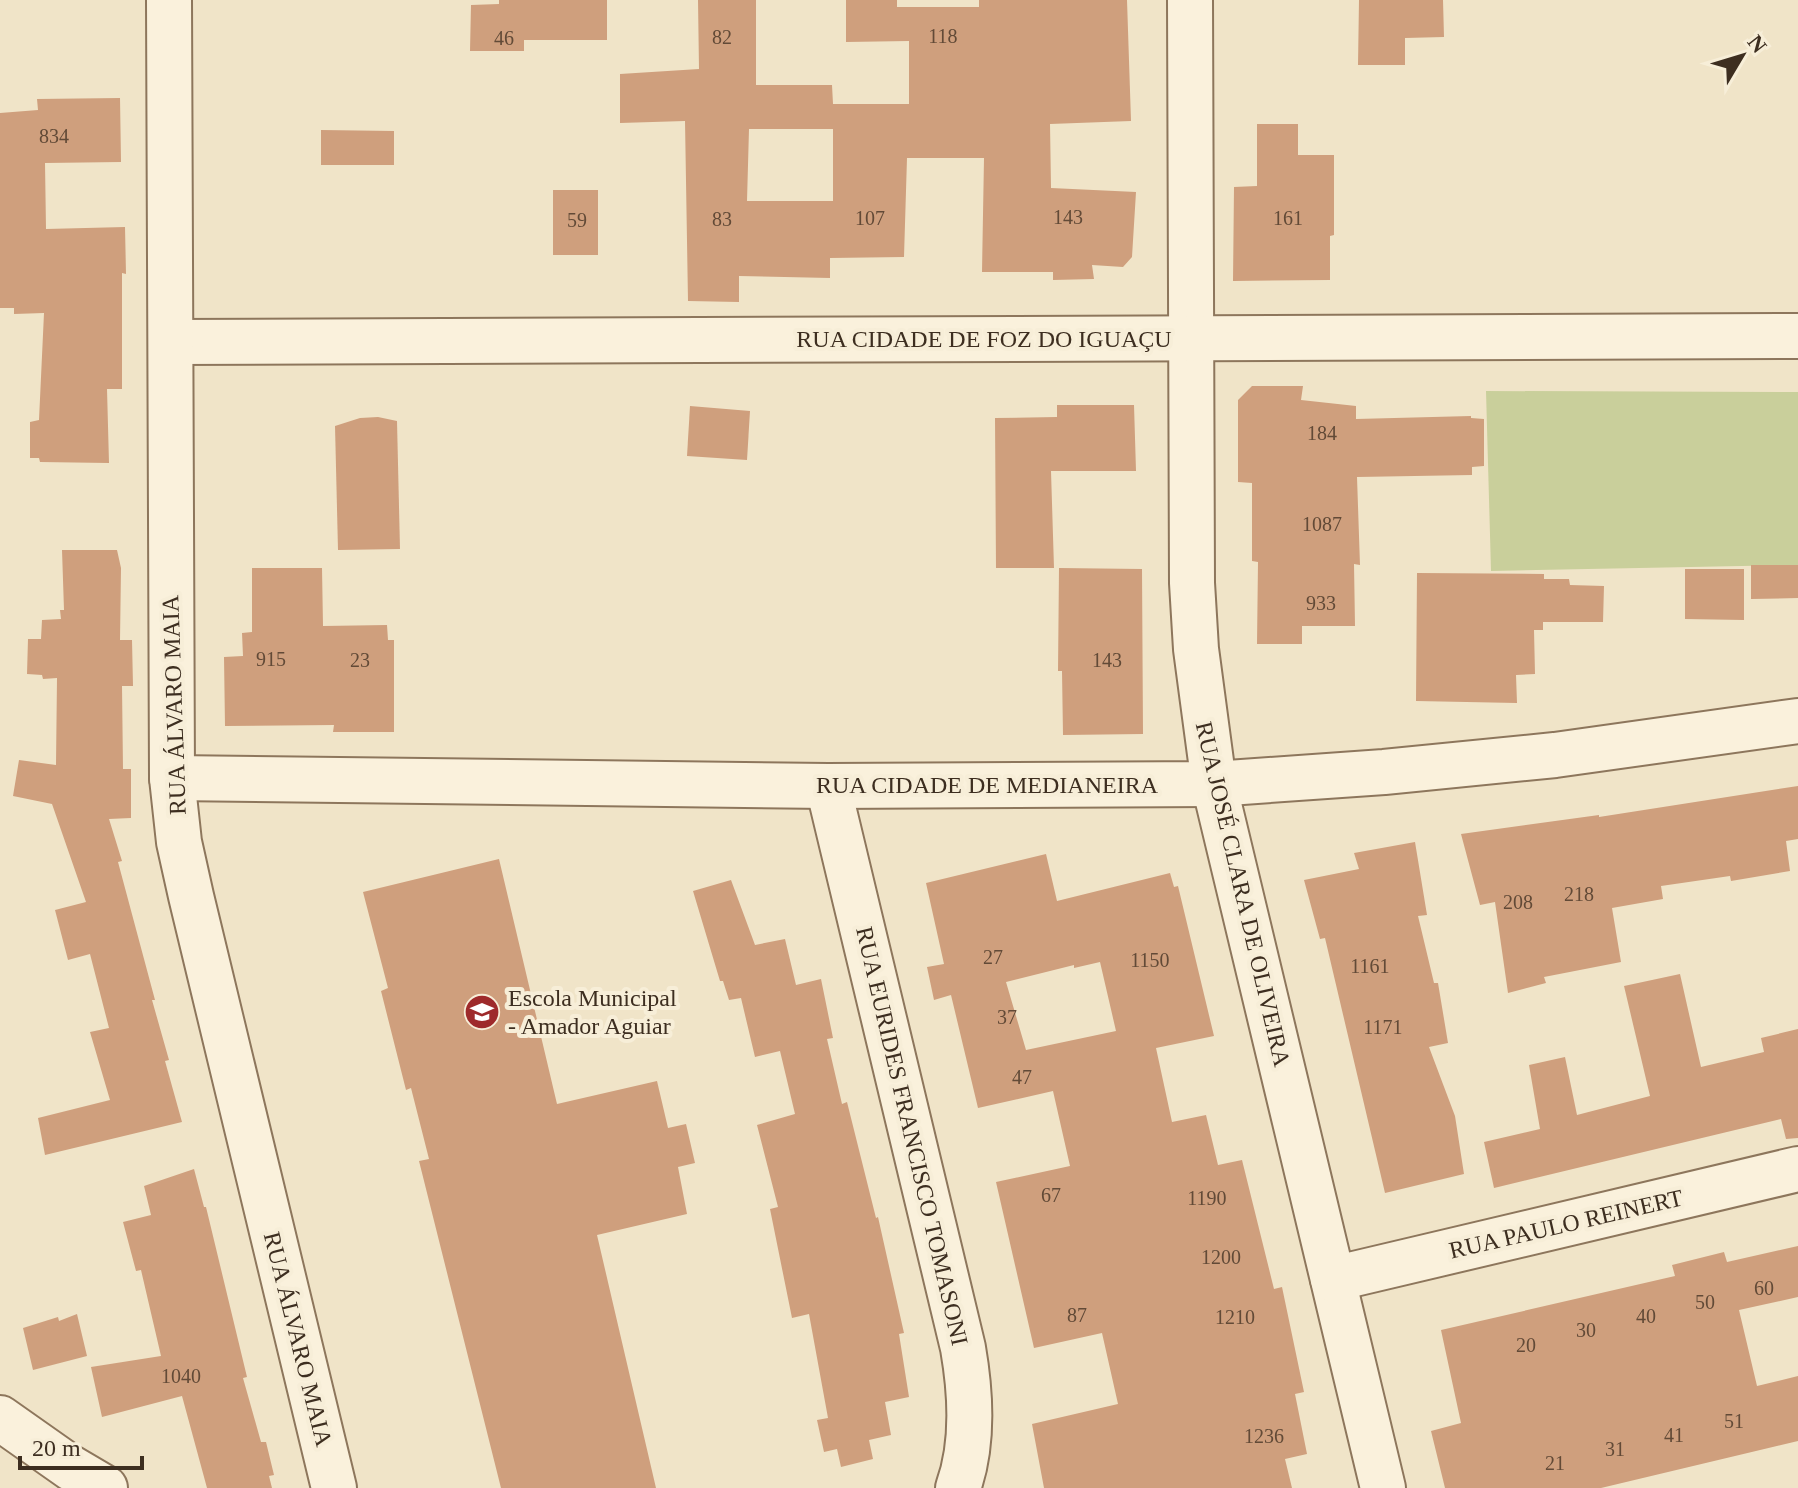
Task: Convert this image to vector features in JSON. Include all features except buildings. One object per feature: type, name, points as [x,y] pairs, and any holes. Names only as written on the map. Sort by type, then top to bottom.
[{"type":"street","name":"RUA ÁLVARO MAIA","points":[[169,0],[172,778],[179,842],[334,1488]]},
{"type":"street","name":"RUA JOSÉ CLARA DE OLIVEIRA","points":[[1190,0],[1192,583],[1198,675],[1214,784],[1383,1488]]},
{"type":"street","name":"RUA CIDADE DE FOZ DO IGUAÇU","points":[[171,342],[1798,336]]},
{"type":"street","name":"RUA CIDADE DE MEDIANEIRA","points":[[172,778],[828,786],[1214,784],[1384,772],[1555,755],[1798,721]]},
{"type":"street","name":"RUA EURIDES FRANCISCO TOMASONI","points":[[828,786],[961,1334],[970,1387],[970,1426],[958,1488]]},
{"type":"street","name":"RUA PAULO REINERT","points":[[1333,1279],[1798,1169]]},
{"type":"street","points":[[0,1418],[105,1488]]},
{"type":"green space","points":[[1486,391],[1798,392],[1798,565],[1491,571]]},
{"type":"place","name":"Escola Municipal - Amador Aguiar","points":[[482,1012]]}]
